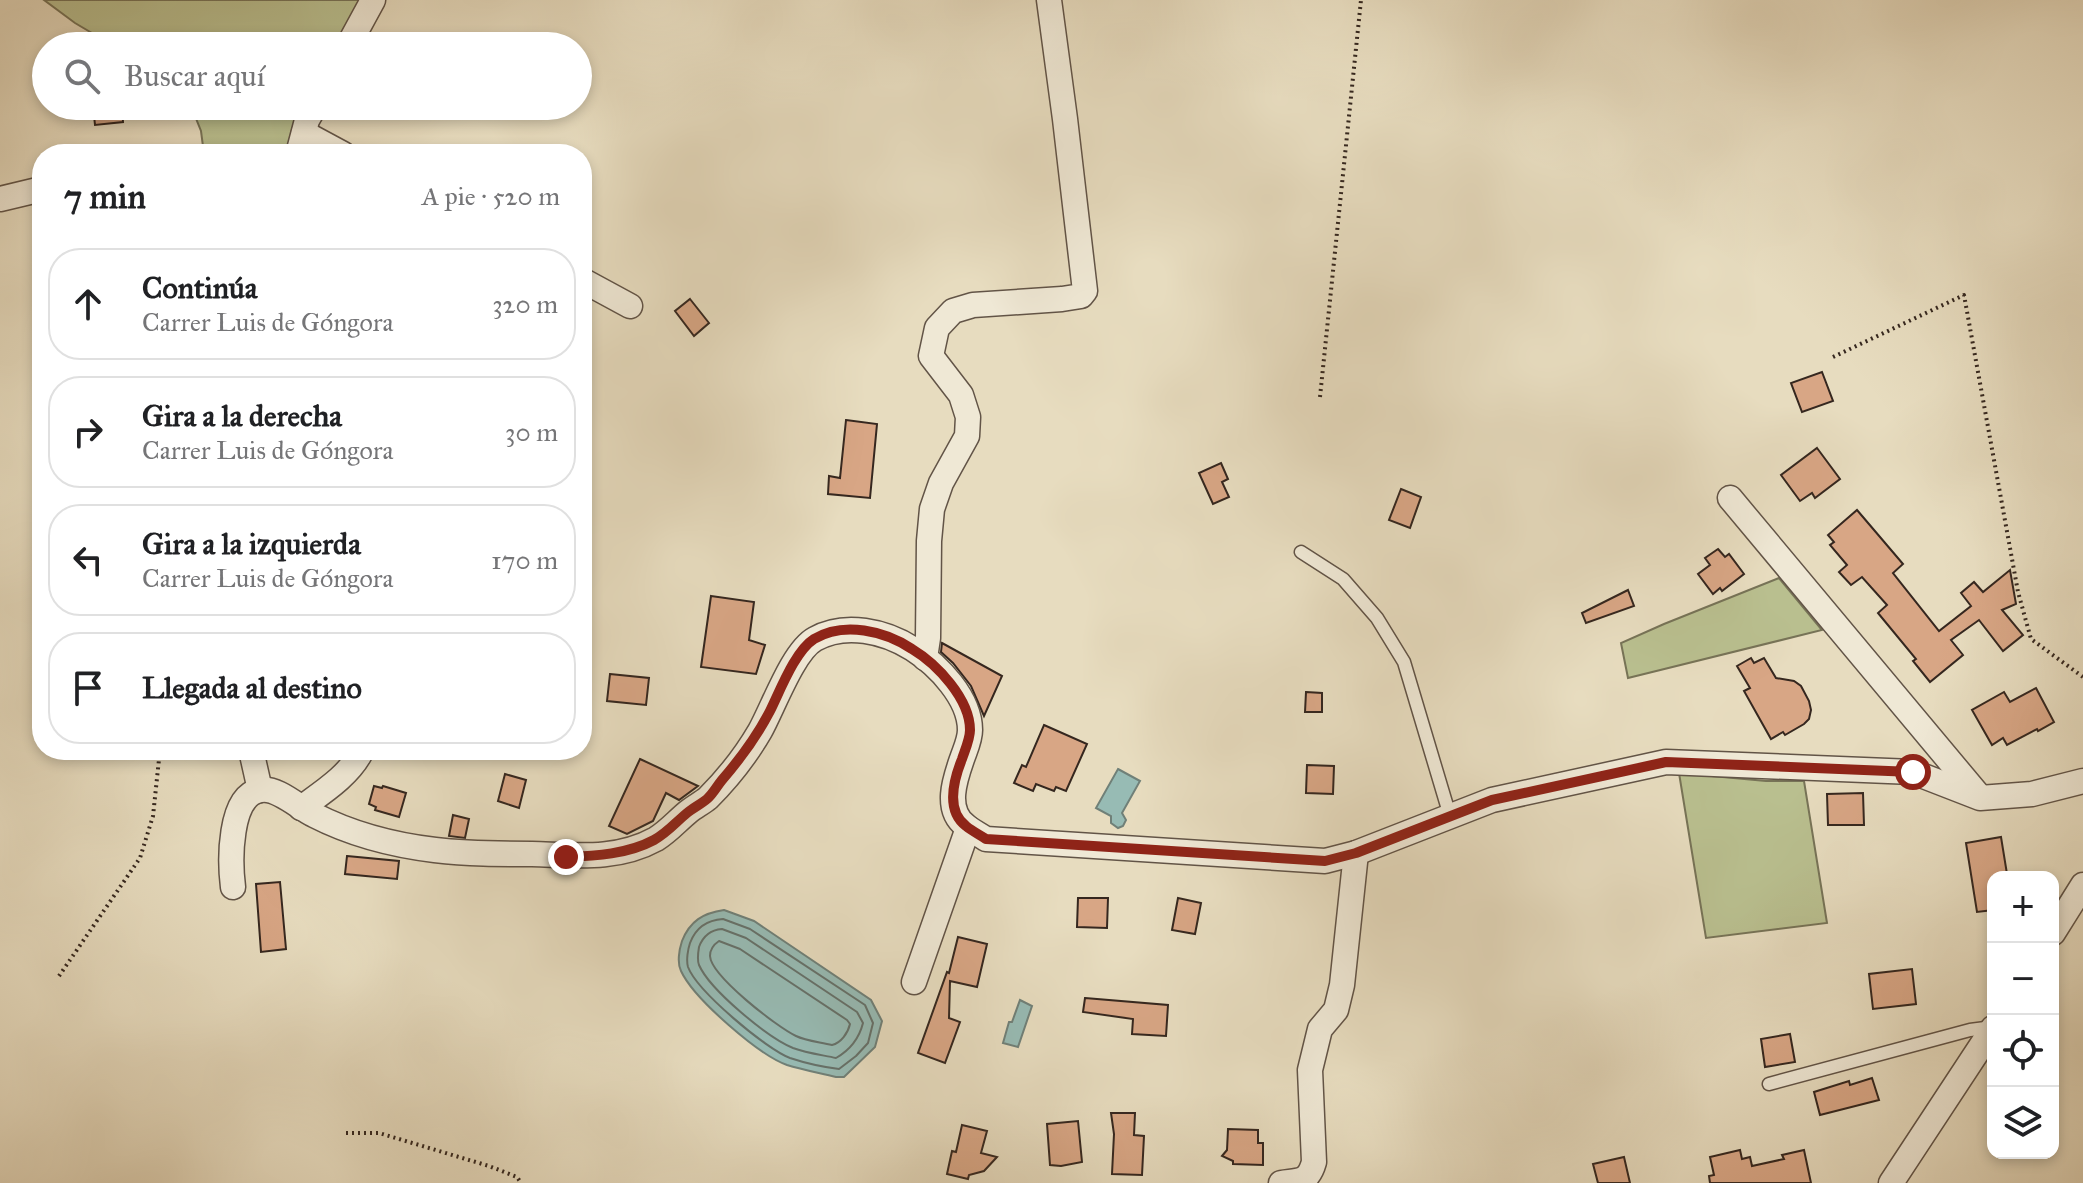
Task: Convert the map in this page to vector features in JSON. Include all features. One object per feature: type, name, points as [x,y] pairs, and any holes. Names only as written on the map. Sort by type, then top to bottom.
[{"type":"street","points":[[356,32],[373,0]]},
{"type":"street","points":[[925,658],[932,509],[941,483],[967,436],[968,417],[961,395],[931,356],[937,328],[953,311],[973,305],[1062,299],[1081,296],[1085,291],[1049,0]]},
{"type":"street","points":[[301,143],[307,120]]},
{"type":"street","points":[[0,199],[32,191]]},
{"type":"street","points":[[592,285],[630,306]]},
{"type":"street","points":[[1730,498],[1980,798]]},
{"type":"street","points":[[233,887],[230,864],[234,827],[248,797],[266,789],[342,829],[383,842],[463,854],[566,857],[608,854],[653,840],[707,799],[741,759],[759,733],[800,654],[813,640],[845,629],[897,641],[925,658],[961,699],[968,715],[970,731],[953,788],[953,802],[963,825],[986,839],[1325,861],[1356,853],[1492,800],[1666,762],[1913,772],[1980,798],[2032,794],[2083,781]]},
{"type":"street","points":[[253,760],[260,790]]},
{"type":"street","points":[[301,808],[335,783],[356,760]]},
{"type":"street","points":[[914,982],[968,828]]},
{"type":"street","points":[[1281,1183],[1303,1180],[1310,1174],[1314,1162],[1310,1070],[1320,1029],[1336,1010],[1342,985],[1356,853]]},
{"type":"street","points":[[2059,923],[2083,885]]},
{"type":"street","points":[[1891,1183],[1987,1037]]},
{"type":"lane","points":[[1301,552],[1343,579],[1377,618],[1404,662],[1450,816]]},
{"type":"lane","points":[[1769,1084],[1970,1030],[1987,1029]]},
{"type":"path","points":[[1320,397],[1361,0]]},
{"type":"path","points":[[1833,357],[1964,295],[2018,592],[2031,639],[2083,677]]},
{"type":"path","points":[[59,976],[140,858],[153,816],[159,760]]},
{"type":"path","points":[[346,1133],[379,1133],[489,1166],[517,1177],[521,1183]]},
{"type":"green space","points":[[44,0],[366,0],[349,32],[90,32]]},
{"type":"green space","points":[[197,120],[302,120],[294,144],[203,144]]},
{"type":"green space","points":[[1779,578],[1822,630],[1628,678],[1621,643]]},
{"type":"green space","points":[[1679,773],[1766,781],[1804,781],[1827,923],[1706,938]]},
{"type":"water","points":[[1118,769],[1140,781],[1122,813],[1126,820],[1118,828],[1111,823],[1111,816],[1096,808]]},
{"type":"water","points":[[724,910],[754,921],[871,1000],[882,1021],[875,1047],[844,1077],[787,1065],[760,1050],[728,1025],[688,983],[679,960],[685,934],[698,919]]},
{"type":"water","points":[[1020,1000],[1032,1006],[1018,1047],[1003,1043]]},
{"type":"building","points":[[94,120],[123,120],[123,122],[95,125]]},
{"type":"building","points":[[690,299],[709,323],[694,336],[675,311]]},
{"type":"building","points":[[1822,372],[1833,401],[1802,412],[1791,383]]},
{"type":"building","points":[[846,420],[877,424],[870,498],[828,494],[829,476],[840,478]]},
{"type":"building","points":[[1817,448],[1840,479],[1815,498],[1812,493],[1800,501],[1781,475]]},
{"type":"building","points":[[1221,463],[1228,479],[1222,482],[1229,497],[1213,504],[1199,473]]},
{"type":"building","points":[[1401,489],[1421,497],[1410,528],[1389,520]]},
{"type":"building","points":[[1857,510],[1903,564],[1893,573],[1939,631],[1971,606],[1961,593],[1974,582],[1983,592],[2010,570],[2016,604],[2002,610],[2023,635],[2003,651],[1979,620],[1951,640],[1963,655],[1930,682],[1913,661],[1916,659],[1878,613],[1887,605],[1862,577],[1851,585],[1839,572],[1847,565],[1830,545],[1834,542],[1828,535]]},
{"type":"building","points":[[1718,549],[1725,557],[1729,554],[1744,574],[1713,594],[1698,574],[1710,565],[1705,558]]},
{"type":"building","points":[[1628,590],[1634,606],[1586,623],[1582,613]]},
{"type":"building","points":[[711,596],[754,602],[749,640],[765,645],[756,674],[701,667]]},
{"type":"building","points":[[942,643],[1002,676],[984,716],[971,686],[941,652]]},
{"type":"building","points":[[1751,658],[1754,663],[1764,658],[1776,678],[1794,681],[1801,686],[1811,710],[1804,724],[1771,739],[1744,691],[1750,688],[1737,666]]},
{"type":"building","points":[[610,674],[649,678],[646,705],[607,701]]},
{"type":"building","points":[[2036,688],[2054,722],[2007,745],[2003,738],[1992,745],[1972,710],[2004,692],[2010,702]]},
{"type":"building","points":[[1306,692],[1322,693],[1322,712],[1305,712]]},
{"type":"building","points":[[1044,725],[1087,744],[1066,791],[1056,787],[1054,791],[1036,784],[1033,791],[1014,783],[1022,765],[1026,767]]},
{"type":"building","points":[[640,759],[698,786],[679,800],[666,793],[653,821],[627,834],[609,826]]},
{"type":"building","points":[[1307,765],[1334,766],[1333,794],[1306,793]]},
{"type":"building","points":[[505,774],[526,780],[519,808],[498,801]]},
{"type":"building","points":[[374,786],[406,793],[399,817],[375,810],[376,807],[369,804]]},
{"type":"building","points":[[1863,793],[1864,825],[1828,825],[1827,794]]},
{"type":"building","points":[[453,815],[469,819],[465,838],[449,836]]},
{"type":"building","points":[[2001,837],[2007,871],[1987,871],[1987,911],[1977,912],[1966,843]]},
{"type":"building","points":[[347,856],[399,861],[397,879],[345,874]]},
{"type":"building","points":[[280,882],[286,949],[261,952],[256,884]]},
{"type":"building","points":[[1078,898],[1108,898],[1107,928],[1077,927]]},
{"type":"building","points":[[1178,898],[1201,903],[1195,934],[1172,930]]},
{"type":"building","points":[[958,937],[987,944],[977,987],[950,981],[949,1018],[960,1022],[945,1063],[918,1053],[949,973]]},
{"type":"building","points":[[1912,969],[1916,1004],[1873,1009],[1869,974]]},
{"type":"building","points":[[1085,998],[1168,1005],[1166,1036],[1132,1034],[1133,1019],[1083,1012]]},
{"type":"building","points":[[1790,1034],[1795,1062],[1765,1067],[1761,1039]]},
{"type":"building","points":[[1872,1078],[1879,1100],[1820,1115],[1814,1092],[1849,1081],[1850,1085]]},
{"type":"building","points":[[1111,1113],[1135,1113],[1134,1135],[1144,1136],[1142,1175],[1112,1174],[1114,1134]]},
{"type":"building","points":[[1078,1121],[1082,1162],[1050,1165],[1047,1124]]},
{"type":"building","points":[[962,1125],[987,1131],[981,1153],[997,1157],[984,1171],[969,1175],[968,1179],[947,1174]]},
{"type":"building","points":[[1228,1129],[1258,1130],[1258,1143],[1263,1143],[1263,1165],[1233,1164],[1233,1161],[1222,1156],[1227,1150]]},
{"type":"building","points":[[1740,1150],[1742,1159],[1750,1157],[1752,1166],[1784,1159],[1782,1155],[1804,1150],[1811,1183],[1710,1183],[1709,1176],[1714,1175],[1710,1157]]},
{"type":"building","points":[[1624,1157],[1630,1183],[1598,1183],[1593,1164]]},
{"type":"route","points":[[566,857],[608,854],[653,840],[707,799],[759,733],[800,654],[813,640],[845,629],[880,635],[911,648],[949,682],[961,699],[968,715],[970,731],[953,788],[953,802],[963,825],[986,839],[1325,861],[1356,853],[1492,800],[1666,762],[1913,772]]}]
